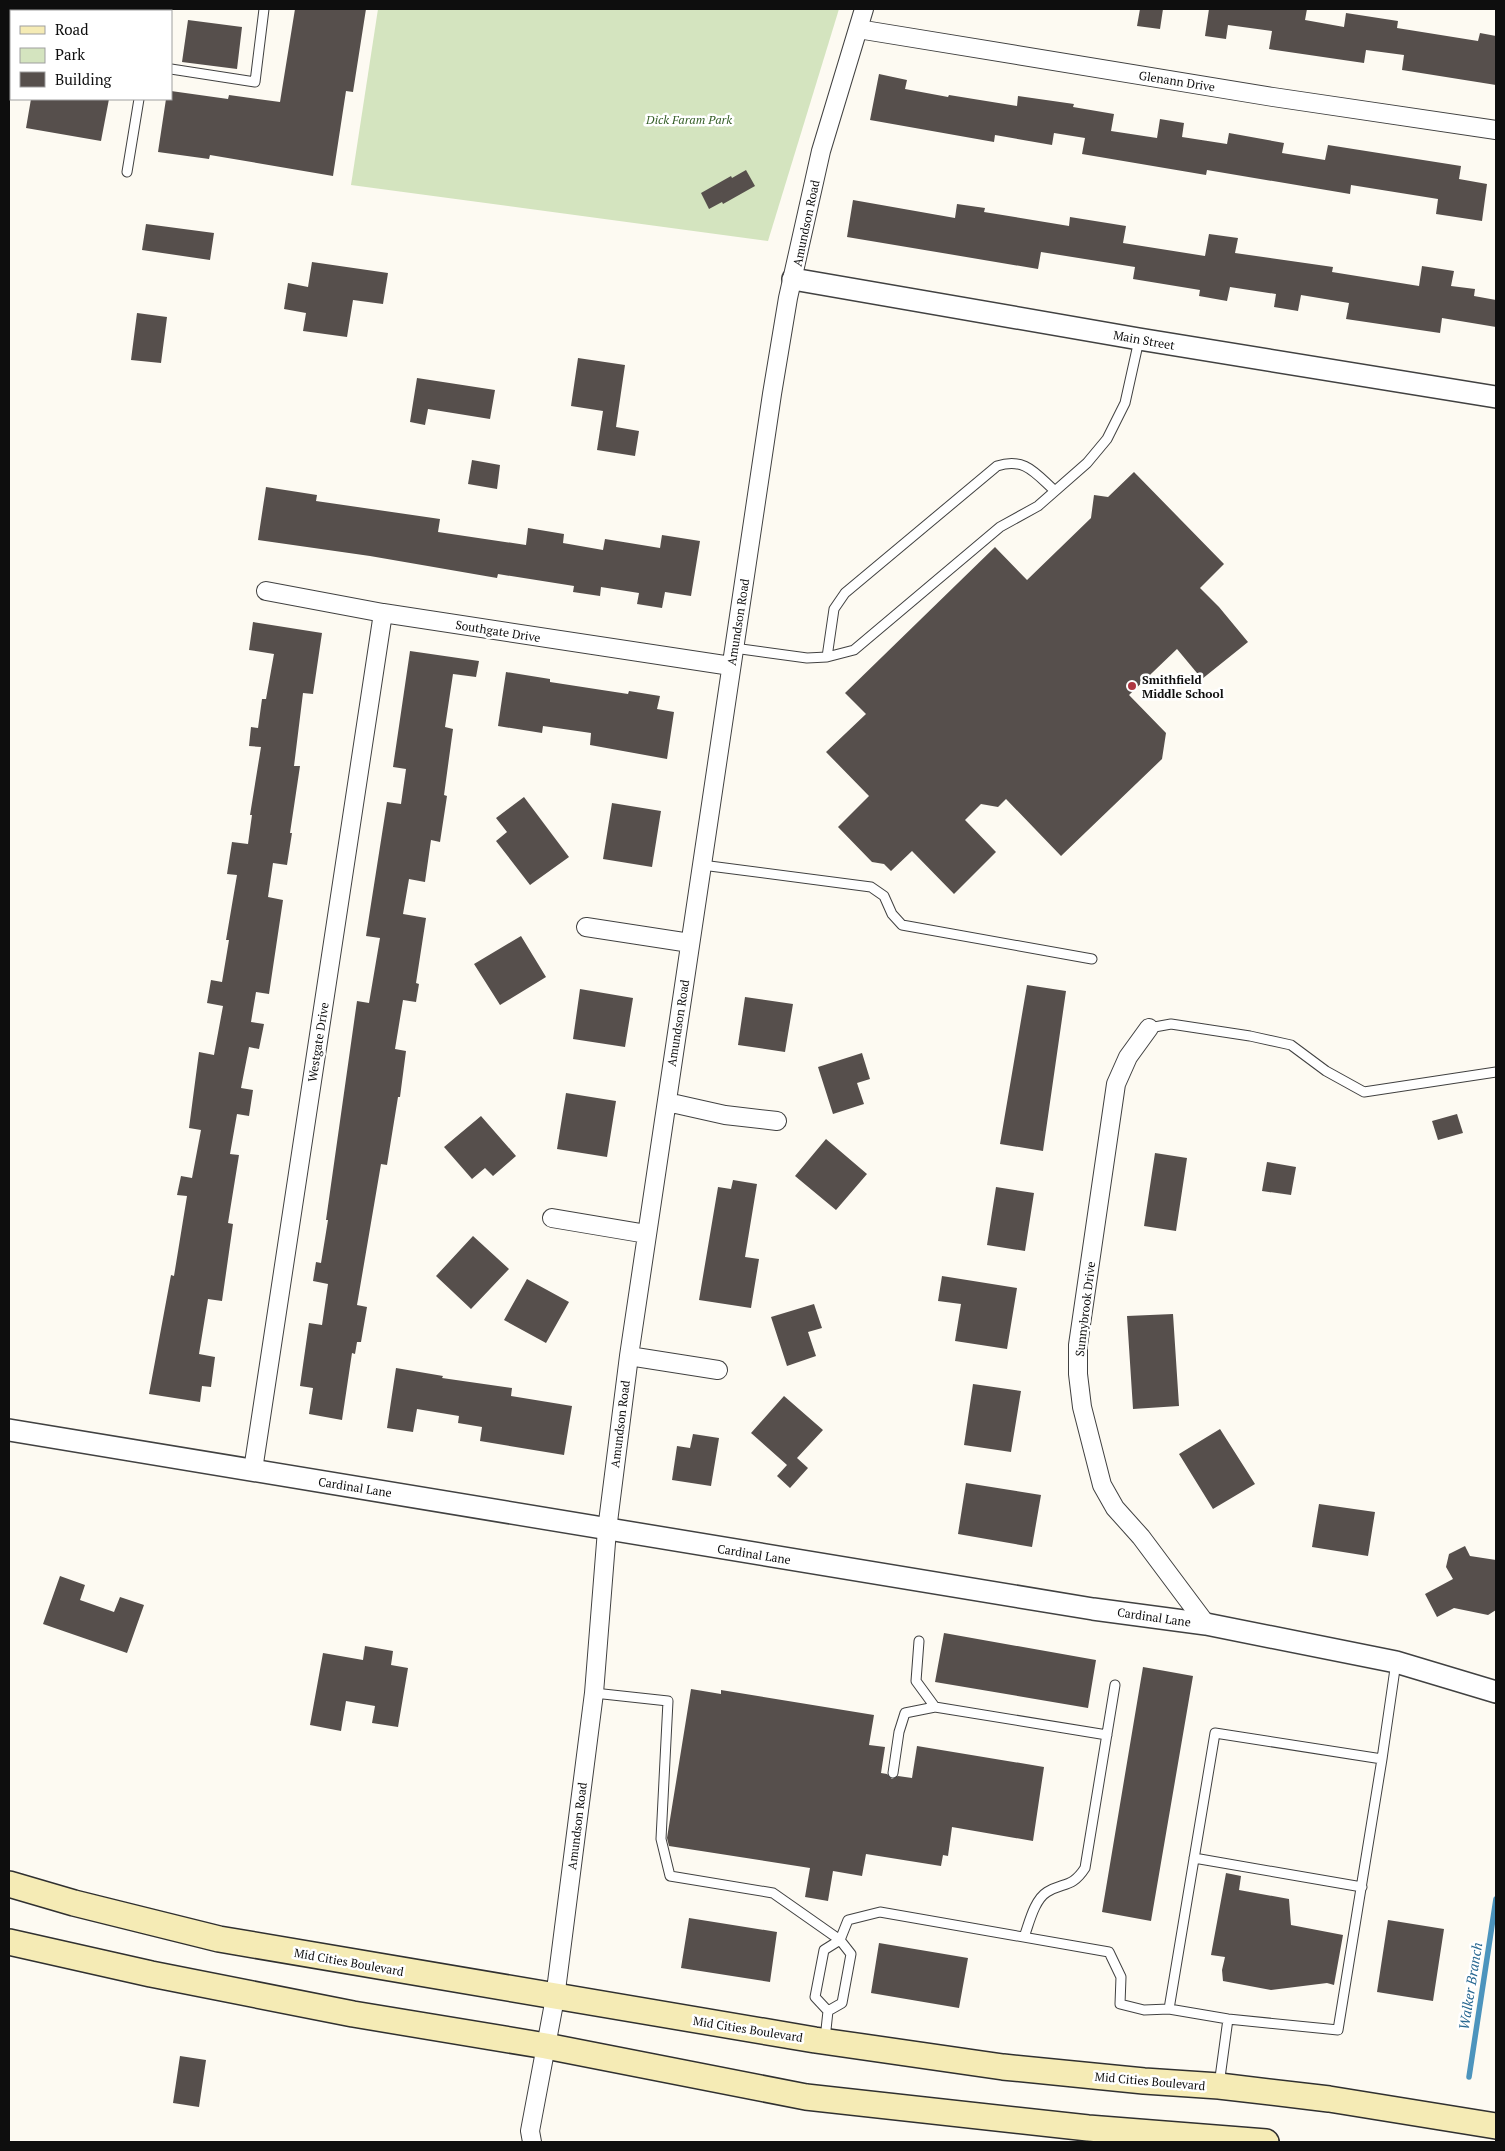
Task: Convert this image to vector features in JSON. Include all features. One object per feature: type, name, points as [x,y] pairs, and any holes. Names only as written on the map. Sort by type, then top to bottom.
[{"type":"main road","name":"Mid Cities Boulevard","points":[[9,1884],[74,1903],[219,1939],[556,1998],[825,2042],[1003,2067],[1144,2081],[1219,2086],[1329,2099],[1496,2126]]},
{"type":"main road","points":[[9,1942],[151,1974],[354,2014],[546,2046],[806,2097],[1088,2128],[1266,2142]]},
{"type":"street","name":"Amundson Road","points":[[532,2142],[530,2131],[556,1998],[594,1693],[607,1530],[629,1356],[772,394],[793,279],[821,151],[864,9]]},
{"type":"street","name":"Glenann Drive","points":[[858,29],[1273,97],[1496,130]]},
{"type":"street","name":"Main Street","points":[[793,279],[1139,340],[1496,397]]},
{"type":"street","name":"Southgate Drive","points":[[266,591],[383,613],[732,666]]},
{"type":"street","name":"Westgate Drive","points":[[254,1470],[383,613]]},
{"type":"street","points":[[586,927],[690,943]]},
{"type":"street","name":"Sunnybrook Drive","points":[[1149,1028],[1128,1058],[1116,1084],[1078,1346],[1078,1374],[1082,1407],[1102,1485],[1115,1508],[1141,1537],[1206,1624]]},
{"type":"street","points":[[667,1102],[725,1115],[777,1122]]},
{"type":"street","points":[[552,1218],[647,1234]]},
{"type":"street","points":[[629,1356],[718,1370]]},
{"type":"street","name":"Cardinal Lane","points":[[9,1430],[1093,1609],[1206,1624],[1396,1662],[1496,1692]]},
{"type":"lane","points":[[172,69],[255,82],[264,9]]},
{"type":"lane","points":[[126,172],[140,100]]},
{"type":"lane","points":[[734,648],[807,658],[827,657],[854,650],[1000,528],[1038,506],[1087,463],[1107,439],[1125,404],[1139,340]]},
{"type":"lane","points":[[827,657],[834,609],[845,593],[997,466],[1008,462],[1026,465],[1055,491]]},
{"type":"lane","points":[[702,865],[871,887],[884,896],[892,914],[902,925],[1092,959]]},
{"type":"lane","points":[[1149,1028],[1171,1024],[1250,1036],[1291,1045],[1326,1071],[1364,1092],[1496,1072]]},
{"type":"lane","points":[[919,1641],[916,1681],[935,1707]]},
{"type":"lane","points":[[825,2042],[828,2011],[815,1997],[824,1950],[840,1940],[848,1920],[880,1912],[1109,1952],[1121,1977],[1120,2004],[1144,2010],[1169,2009],[1228,2019],[1338,2030],[1396,1662]]},
{"type":"lane","points":[[1024,1937],[1036,1906],[1045,1893],[1077,1880],[1085,1868],[1115,1685]]},
{"type":"lane","points":[[594,1693],[668,1701],[661,1839],[670,1876],[773,1893],[840,1940],[851,1954],[842,2003],[828,2011]]},
{"type":"lane","points":[[893,1773],[899,1732],[905,1713],[935,1707],[1107,1735]]},
{"type":"lane","points":[[1169,2009],[1215,1733],[1382,1759]]},
{"type":"lane","points":[[1194,1858],[1362,1887]]},
{"type":"lane","points":[[1219,2086],[1228,2019]]},
{"type":"green space","name":"Dick Faram Park","points":[[378,9],[839,9],[768,241],[351,185]]},
{"type":"building","points":[[295,9],[366,9],[353,92],[346,91],[333,176],[210,155],[209,159],[158,152],[166,100],[172,100],[172,91],[228,99],[229,95],[280,102]]},
{"type":"building","points":[[1140,9],[1163,9],[1160,29],[1137,26]]},
{"type":"building","points":[[1209,9],[1307,9],[1305,20],[1344,27],[1346,13],[1398,21],[1397,28],[1478,41],[1480,33],[1496,36],[1496,85],[1402,70],[1404,55],[1366,50],[1364,63],[1269,49],[1272,31],[1228,25],[1226,39],[1205,36]]},
{"type":"building","points":[[188,20],[242,27],[237,69],[182,62]]},
{"type":"building","points":[[879,74],[907,80],[905,89],[948,97],[949,95],[1017,106],[1018,96],[1074,104],[1073,107],[1114,114],[1111,131],[1157,138],[1160,119],[1184,123],[1182,137],[1227,144],[1229,133],[1284,143],[1282,153],[1325,160],[1328,145],[1461,166],[1459,179],[1487,184],[1482,221],[1436,214],[1438,199],[1351,185],[1350,194],[1207,170],[1206,175],[1082,154],[1085,138],[1054,133],[1052,145],[995,135],[994,142],[870,120]]},
{"type":"building","points":[[31,100],[109,100],[101,141],[26,128]]},
{"type":"building","points":[[746,170],[755,186],[723,204],[722,202],[709,209],[701,193]]},
{"type":"building","points":[[853,200],[955,218],[957,204],[985,208],[984,212],[1069,226],[1070,217],[1126,226],[1123,243],[1205,256],[1209,234],[1238,238],[1235,253],[1333,267],[1332,272],[1419,286],[1422,266],[1454,271],[1451,286],[1475,289],[1474,296],[1496,300],[1496,327],[1442,318],[1440,333],[1346,319],[1349,303],[1301,295],[1298,311],[1274,307],[1276,294],[1230,287],[1227,301],[1199,296],[1200,290],[1133,279],[1135,267],[1041,252],[1038,269],[847,237]]},
{"type":"building","points":[[146,224],[214,233],[210,260],[142,250]]},
{"type":"building","points":[[312,262],[388,273],[383,304],[353,300],[347,337],[303,331],[306,313],[284,309],[288,283],[308,287]]},
{"type":"building","points":[[137,313],[167,317],[161,363],[131,360]]},
{"type":"building","points":[[578,358],[625,365],[616,427],[639,431],[635,456],[597,450],[603,411],[571,406]]},
{"type":"building","points":[[417,378],[495,390],[490,419],[428,409],[425,425],[410,422]]},
{"type":"building","points":[[472,460],[500,465],[497,489],[468,484]]},
{"type":"building","points":[[1134,472],[1224,564],[1200,588],[1219,607],[1248,642],[1202,679],[1177,649],[1129,695],[1166,733],[1162,759],[1061,856],[1006,799],[998,807],[981,804],[965,820],[996,852],[954,894],[912,851],[891,871],[884,864],[872,862],[838,827],[869,796],[826,752],[866,714],[845,693],[995,547],[1027,580],[1091,518],[1094,495],[1108,497]]},
{"type":"building","points":[[266,487],[317,495],[316,501],[440,519],[438,532],[526,545],[528,528],[564,534],[563,543],[603,550],[605,539],[660,548],[662,535],[700,541],[691,596],[665,592],[662,608],[637,604],[639,593],[601,587],[600,596],[573,592],[574,586],[498,574],[497,578],[370,556],[258,540]]},
{"type":"building","points":[[253,622],[322,633],[313,694],[303,693],[294,766],[300,766],[287,865],[273,863],[268,897],[283,900],[269,994],[256,992],[251,1022],[264,1024],[259,1049],[249,1047],[241,1088],[253,1090],[249,1116],[237,1114],[230,1154],[239,1155],[228,1223],[233,1224],[222,1301],[208,1299],[199,1354],[215,1357],[211,1387],[202,1386],[200,1402],[149,1394],[171,1275],[174,1276],[187,1196],[177,1195],[181,1176],[192,1178],[201,1130],[189,1128],[199,1052],[214,1055],[223,1006],[207,1003],[211,980],[222,982],[229,940],[226,940],[237,875],[227,874],[232,842],[248,844],[252,815],[250,815],[261,747],[249,746],[251,727],[258,728],[262,699],[266,699],[274,654],[249,650]]},
{"type":"building","points":[[410,651],[479,661],[476,677],[453,674],[445,727],[453,729],[444,795],[447,796],[440,842],[431,840],[425,882],[409,879],[403,914],[426,918],[416,983],[419,984],[416,1002],[403,1000],[395,1049],[406,1051],[400,1097],[398,1097],[387,1165],[381,1164],[357,1305],[367,1307],[361,1342],[357,1342],[355,1354],[352,1353],[342,1420],[309,1414],[313,1388],[300,1386],[309,1323],[322,1325],[328,1284],[313,1281],[316,1262],[321,1263],[328,1220],[326,1220],[357,1001],[369,1003],[380,938],[366,936],[387,802],[401,804],[406,769],[393,767]]},
{"type":"building","points":[[506,672],[550,679],[550,682],[628,694],[629,691],[660,696],[657,709],[674,712],[667,759],[590,745],[591,733],[543,726],[542,733],[498,726]]},
{"type":"building","points":[[524,797],[569,857],[530,885],[496,841],[507,832],[496,818]]},
{"type":"building","points":[[612,803],[661,811],[652,867],[603,859]]},
{"type":"building","points":[[521,936],[546,977],[500,1005],[474,964]]},
{"type":"building","points":[[1027,985],[1066,991],[1043,1151],[1000,1144]]},
{"type":"building","points":[[580,989],[633,998],[625,1047],[573,1039]]},
{"type":"building","points":[[745,997],[793,1004],[785,1052],[738,1045]]},
{"type":"building","points":[[862,1053],[870,1079],[857,1083],[864,1104],[833,1114],[818,1067]]},
{"type":"building","points":[[566,1093],[616,1101],[607,1157],[557,1149]]},
{"type":"building","points":[[1457,1114],[1463,1133],[1438,1140],[1432,1121]]},
{"type":"building","points":[[481,1116],[516,1156],[493,1176],[485,1168],[472,1179],[444,1147]]},
{"type":"building","points":[[826,1139],[867,1174],[836,1210],[795,1176]]},
{"type":"building","points":[[1155,1153],[1187,1158],[1176,1231],[1144,1226]]},
{"type":"building","points":[[1267,1162],[1296,1167],[1291,1195],[1262,1191]]},
{"type":"building","points":[[733,1180],[757,1184],[745,1257],[759,1259],[751,1308],[699,1300],[718,1187],[731,1189]]},
{"type":"building","points":[[996,1187],[1034,1193],[1025,1251],[987,1245]]},
{"type":"building","points":[[473,1236],[509,1269],[471,1309],[436,1276]]},
{"type":"building","points":[[942,1276],[1017,1288],[1007,1349],[955,1341],[961,1304],[938,1301]]},
{"type":"building","points":[[527,1279],[569,1302],[546,1343],[504,1320]]},
{"type":"building","points":[[814,1304],[822,1328],[808,1332],[816,1356],[787,1366],[771,1317]]},
{"type":"building","points":[[1173,1314],[1179,1406],[1133,1409],[1127,1316]]},
{"type":"building","points":[[396,1368],[443,1376],[442,1378],[512,1388],[511,1396],[572,1406],[564,1455],[480,1441],[482,1427],[458,1423],[459,1416],[417,1409],[413,1432],[387,1428]]},
{"type":"building","points":[[973,1384],[1021,1391],[1011,1452],[964,1445]]},
{"type":"building","points":[[784,1396],[823,1430],[797,1458],[808,1468],[790,1488],[777,1476],[787,1465],[751,1433]]},
{"type":"building","points":[[1220,1429],[1255,1484],[1213,1509],[1179,1454]]},
{"type":"building","points":[[693,1434],[719,1438],[711,1486],[672,1480],[677,1446],[690,1448]]},
{"type":"building","points":[[966,1483],[1041,1495],[1032,1547],[958,1534]]},
{"type":"building","points":[[1319,1504],[1375,1512],[1368,1556],[1312,1547]]},
{"type":"building","points":[[1465,1546],[1470,1556],[1496,1560],[1496,1610],[1488,1615],[1454,1608],[1437,1617],[1425,1594],[1453,1579],[1446,1567],[1449,1554]]},
{"type":"building","points":[[60,1576],[85,1585],[80,1600],[114,1612],[120,1597],[144,1605],[127,1653],[43,1624]]},
{"type":"building","points":[[944,1633],[1096,1660],[1088,1708],[935,1682]]},
{"type":"building","points":[[365,1646],[393,1651],[391,1665],[408,1668],[398,1727],[372,1723],[375,1706],[346,1701],[341,1731],[310,1725],[323,1653],[363,1660]]},
{"type":"building","points":[[1143,1667],[1193,1676],[1151,1921],[1102,1912]]},
{"type":"building","points":[[691,1689],[721,1694],[721,1690],[874,1715],[869,1745],[885,1747],[881,1773],[887,1774],[892,1779],[898,1776],[912,1778],[917,1746],[1044,1767],[1033,1841],[952,1827],[948,1856],[943,1855],[941,1866],[866,1854],[862,1876],[833,1871],[828,1901],[805,1897],[810,1868],[669,1846],[667,1838]]},
{"type":"building","points":[[1226,1873],[1241,1876],[1239,1890],[1289,1899],[1291,1925],[1343,1935],[1334,1985],[1327,1983],[1271,1990],[1223,1981],[1222,1970],[1225,1957],[1211,1955]]},
{"type":"building","points":[[689,1918],[777,1932],[770,1982],[681,1968]]},
{"type":"building","points":[[1388,1920],[1444,1929],[1433,2001],[1377,1992]]},
{"type":"building","points":[[879,1943],[968,1958],[959,2008],[871,1993]]},
{"type":"building","points":[[180,2056],[206,2060],[199,2107],[173,2103]]},
{"type":"waterway","name":"Walker Branch","points":[[1469,2077],[1496,1899]]},
{"type":"place","name":"Smithfield Middle School","points":[[1132,686]]}]
